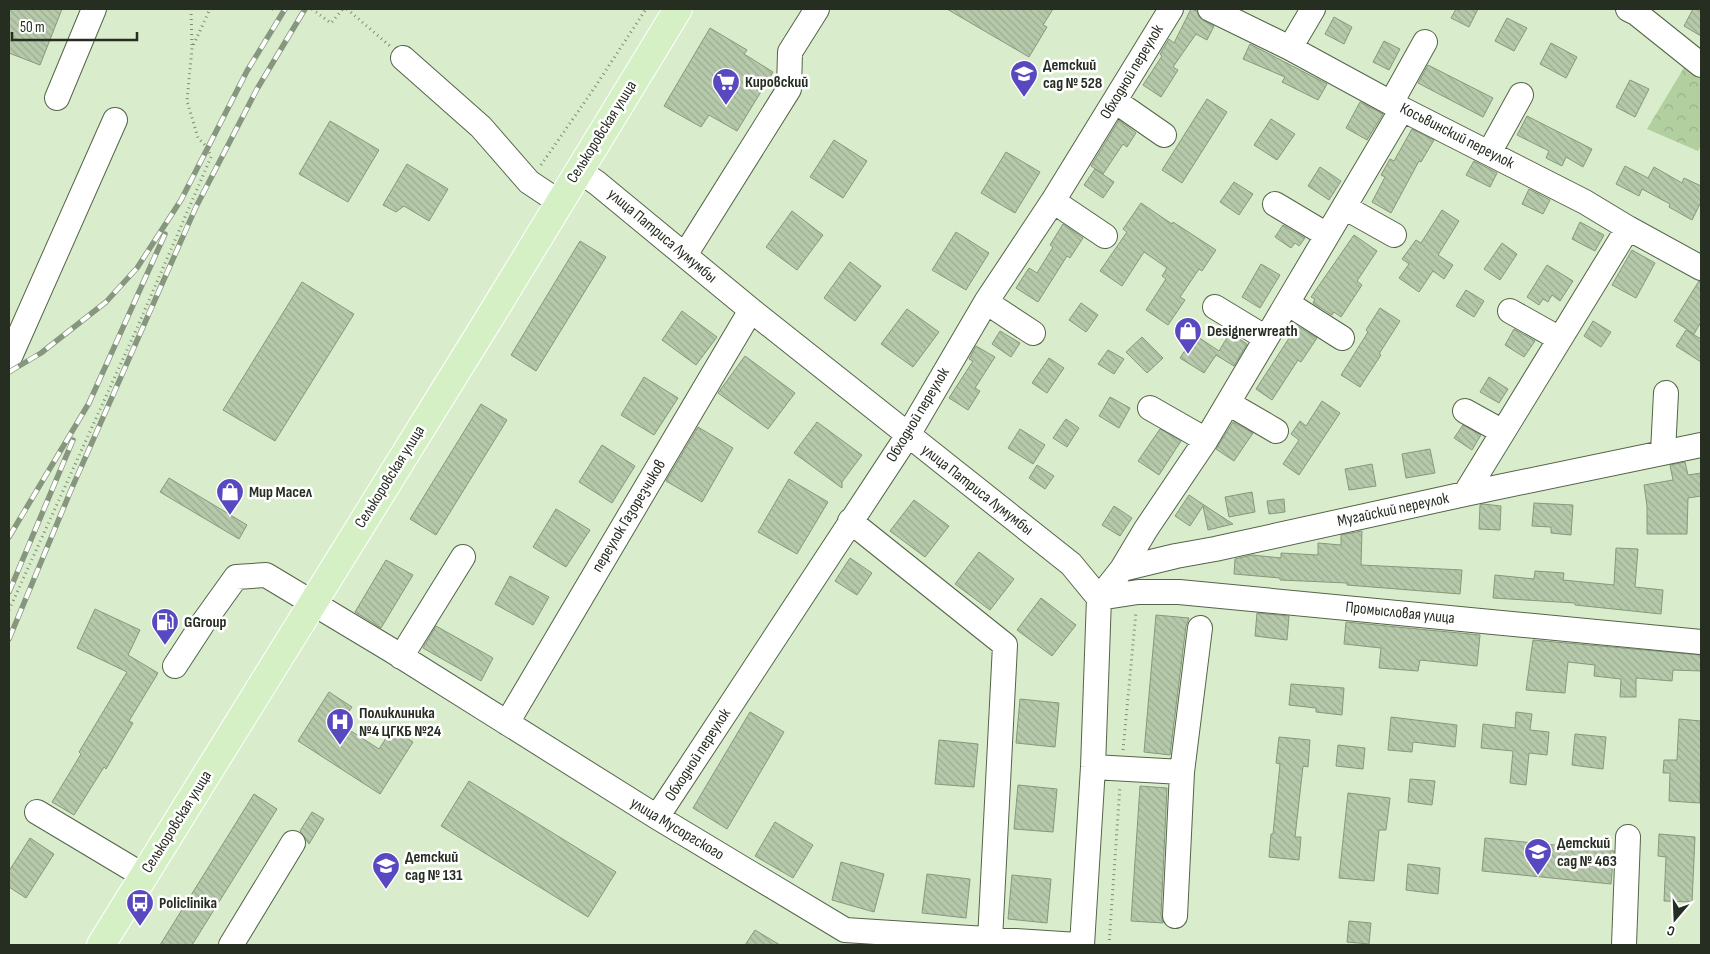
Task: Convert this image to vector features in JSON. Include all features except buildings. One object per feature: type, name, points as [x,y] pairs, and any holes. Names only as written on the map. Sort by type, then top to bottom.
[{"type":"main road","name":"Селькоровская улица","points":[[101,945],[487,322],[678,9]]},
{"type":"street","points":[[58,98],[94,9]]},
{"type":"street","points":[[685,255],[790,89],[790,52],[817,9]]},
{"type":"street","name":"Обходной переулок","points":[[657,818],[908,435],[986,302],[1053,201],[1171,9]]},
{"type":"street","name":"Косьвинский переулок","points":[[1210,9],[1290,48],[1397,106],[1585,202],[1701,268]]},
{"type":"street","points":[[1290,48],[1312,9]]},
{"type":"street","points":[[1628,9],[1643,18],[1701,65]]},
{"type":"street","points":[[1080,945],[1093,767],[1099,598],[1122,569],[1206,440],[1328,235],[1397,106],[1425,42]]},
{"type":"street","points":[[403,58],[481,127],[529,182],[559,202]]},
{"type":"street","points":[[1489,153],[1521,95]]},
{"type":"street","points":[[1115,101],[1164,135]]},
{"type":"street","points":[[9,359],[114,120]]},
{"type":"street","name":"улица Патриса Лумумбы","points":[[578,170],[597,183],[751,310],[1071,564],[1099,598]]},
{"type":"street","points":[[1053,201],[1105,236]]},
{"type":"street","points":[[1275,204],[1328,235]]},
{"type":"street","points":[[1344,207],[1394,235]]},
{"type":"street","points":[[1465,494],[1628,228]]},
{"type":"street","points":[[986,302],[1033,333]]},
{"type":"street","points":[[1287,303],[1342,338]]},
{"type":"street","points":[[1215,307],[1266,338]]},
{"type":"street","name":"переулок Газорезчиков","points":[[507,723],[751,310]]},
{"type":"street","points":[[1510,310],[1560,339]]},
{"type":"street","points":[[1662,452],[1666,394]]},
{"type":"street","points":[[1228,403],[1276,431]]},
{"type":"street","points":[[1150,408],[1206,440]]},
{"type":"street","points":[[1465,410],[1503,432]]},
{"type":"street","name":"Мугайский переулок","points":[[1122,569],[1465,494],[1701,445]]},
{"type":"street","points":[[850,521],[1005,645],[990,940]]},
{"type":"street","points":[[401,657],[463,557]]},
{"type":"street","name":"улица Мусоргского","points":[[175,666],[203,622],[236,576],[266,575],[313,602],[507,723],[657,818],[840,938],[990,940],[1080,945]]},
{"type":"street","name":"Промысловая улица","points":[[1099,598],[1138,592],[1179,592],[1701,642]]},
{"type":"street","points":[[1174,916],[1182,772],[1200,628]]},
{"type":"street","points":[[1093,767],[1182,772]]},
{"type":"street","points":[[37,812],[144,876]]},
{"type":"street","points":[[1624,945],[1628,838]]},
{"type":"street","points":[[231,945],[293,842]]},
{"type":"path","points":[[9,610],[211,157],[208,147],[198,138],[188,101],[192,48],[191,9]]},
{"type":"path","points":[[192,48],[210,9]]},
{"type":"path","points":[[312,9],[330,23],[343,9]]},
{"type":"path","points":[[347,9],[403,58]]},
{"type":"path","points":[[529,182],[646,9]]},
{"type":"green space","points":[[1688,61],[1701,75],[1701,145],[1698,151],[1647,129]]},
{"type":"railway","points":[[9,372],[41,353],[106,302],[137,268],[181,200],[247,71],[285,9]]},
{"type":"railway","points":[[9,639],[71,490],[196,207],[257,89],[305,9]]},
{"type":"railway","points":[[9,537],[89,403],[165,234]]},
{"type":"railway","points":[[9,592],[73,440]]},
{"type":"place","name":"Детский сад № 528","points":[[1024,98]]},
{"type":"place","name":"Кировский","points":[[726,106]]},
{"type":"place","name":"Designerwreath","points":[[1188,355]]},
{"type":"place","name":"Мир Масел","points":[[230,516]]},
{"type":"place","name":"GGroup","points":[[165,646]]},
{"type":"place","name":"Поликлиника №4 ЦГКБ №24","points":[[340,746]]},
{"type":"place","name":"Детский сад № 463","points":[[1538,876]]},
{"type":"place","name":"Детский сад № 131","points":[[386,890]]},
{"type":"place","name":"Policlinika","points":[[140,927]]}]
